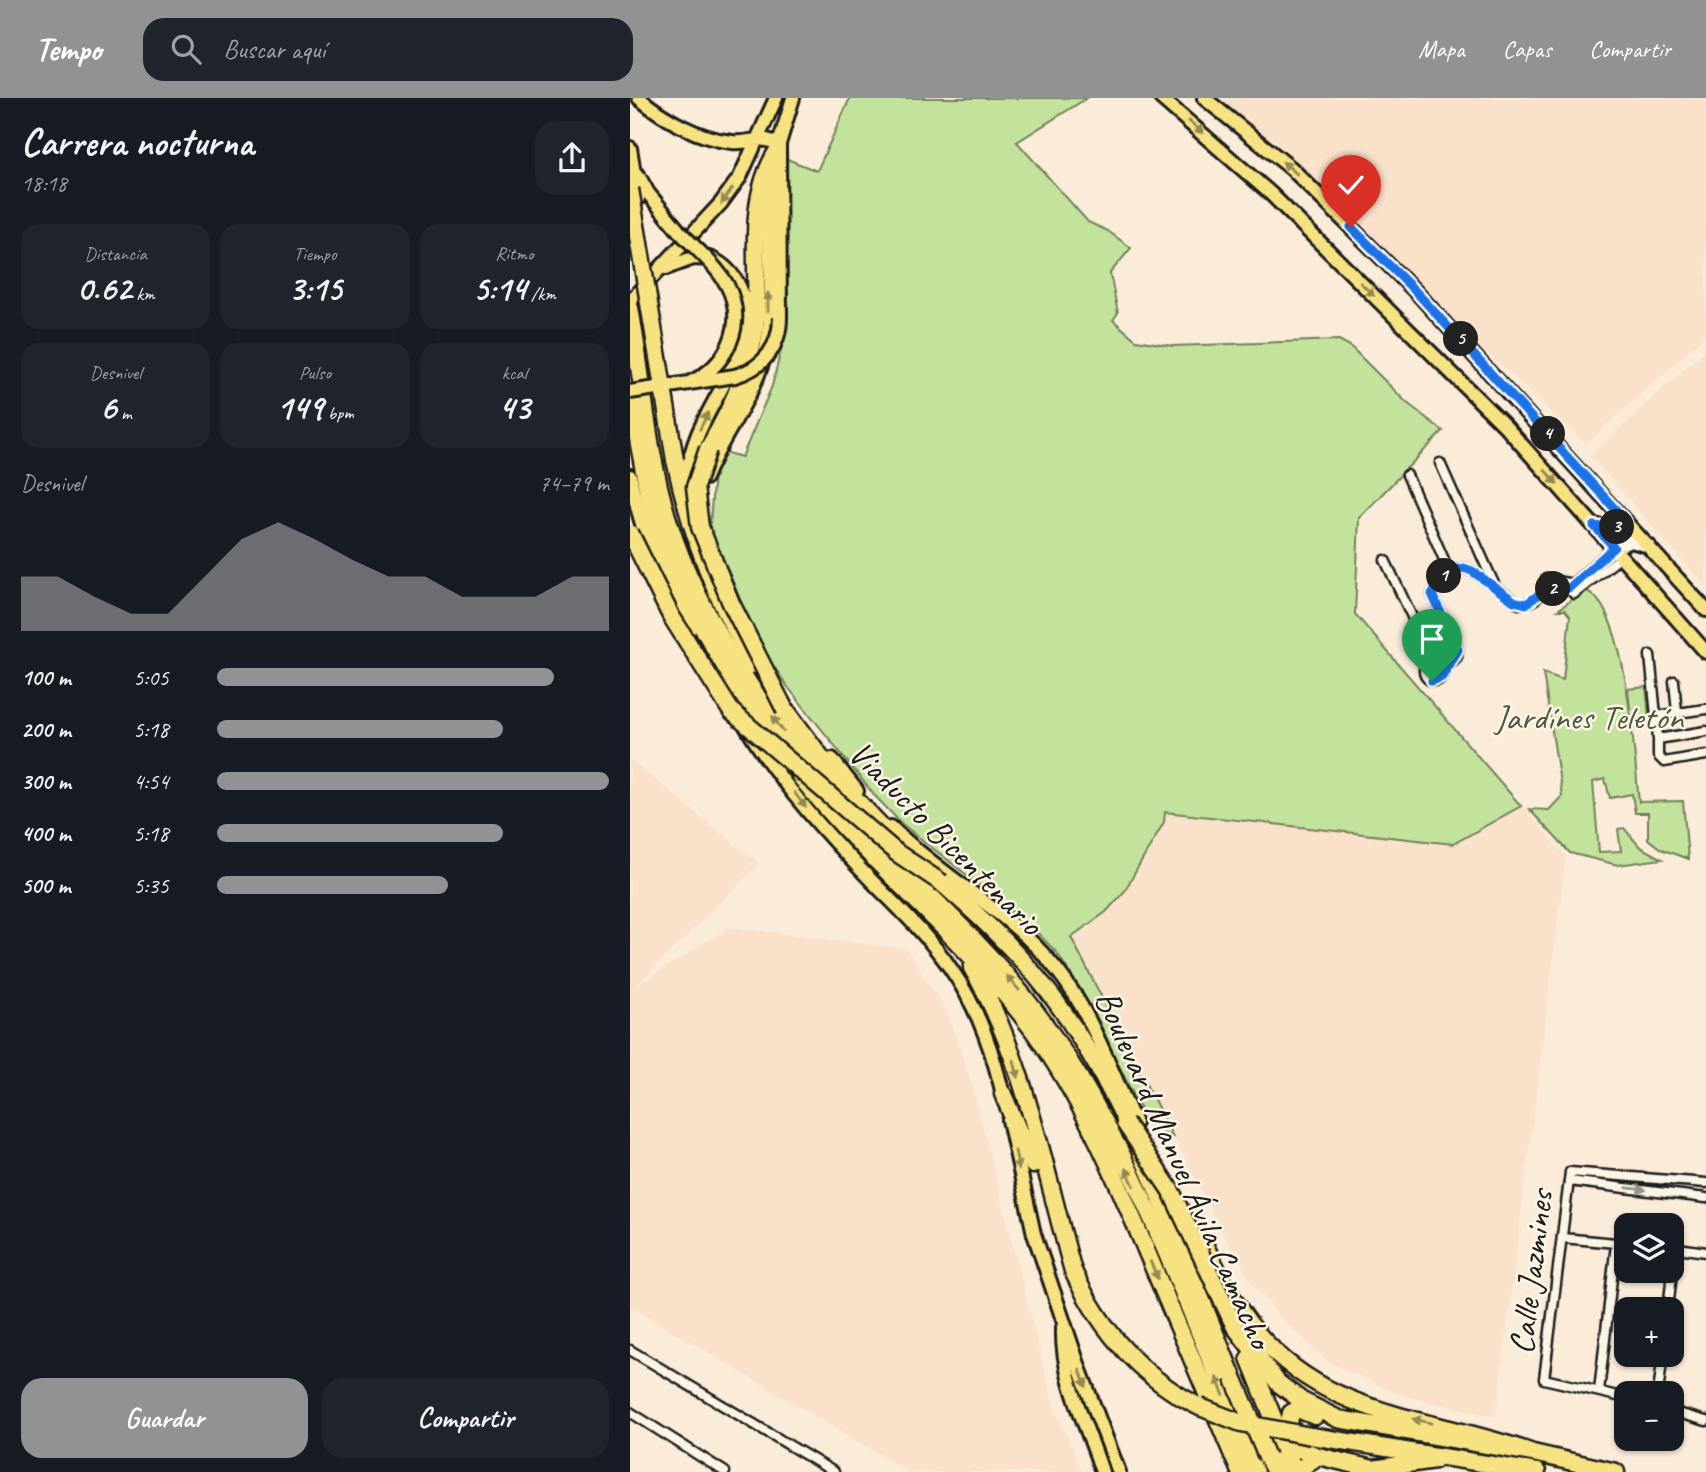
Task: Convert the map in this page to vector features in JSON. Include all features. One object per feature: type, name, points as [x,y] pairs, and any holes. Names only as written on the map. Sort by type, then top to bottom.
[{"type":"highway","points":[[777,149],[763,174],[759,191],[756,316],[750,355],[730,407],[708,449],[695,487],[700,527],[731,603],[785,710]]},
{"type":"highway","name":"Viaducto Bicentenario","points":[[630,189],[685,507],[716,592],[744,646],[785,710],[861,806],[892,840],[1016,952],[1056,1002],[1088,1051],[1125,1123],[1289,1463]]},
{"type":"highway","name":"Boulevard Manuel Ávila Camacho","points":[[630,308],[653,453],[668,522],[693,585],[744,674],[821,781],[861,828],[1013,983],[1088,1091],[1173,1271],[1255,1472]]},
{"type":"highway","name":"Boulevard Manuel Ávila Camacho","points":[[630,394],[654,525],[680,593],[765,731],[804,781],[956,942],[1033,1030],[1094,1130],[1240,1472]]},
{"type":"highway","points":[[633,523],[671,616],[731,711],[859,817],[897,853],[942,883]]},
{"type":"highway","points":[[956,942],[1003,1026],[1073,1272]]},
{"type":"highway","points":[[1003,1094],[1028,1149],[1052,1227],[1073,1272],[1105,1329],[1127,1354],[1174,1394],[1241,1423],[1537,1472]]},
{"type":"highway","points":[[1125,1123],[1171,1191],[1267,1399],[1289,1463],[1318,1456]]},
{"type":"highway","points":[[1141,1137],[1168,1176],[1221,1277],[1247,1320],[1283,1361],[1311,1382],[1338,1397],[1375,1410],[1489,1437],[1533,1453]]},
{"type":"highway","points":[[1235,1327],[1278,1383],[1302,1401],[1338,1419],[1533,1453],[1616,1472]]},
{"type":"highway","points":[[1381,1428],[1341,1426],[1302,1410],[1294,1411],[1289,1422],[1294,1441],[1306,1454],[1373,1469],[1433,1460],[1461,1461]]},
{"type":"highway","points":[[1414,1472],[1461,1461]]},
{"type":"main road","points":[[639,98],[670,119],[709,136],[736,142],[761,137],[777,149]]},
{"type":"main road","points":[[630,301],[659,274],[740,177],[761,137],[776,98]]},
{"type":"main road","points":[[695,526],[706,475],[757,377],[766,346],[769,190],[777,149],[793,98]]},
{"type":"main road","points":[[1161,98],[1269,193],[1505,426],[1706,652]]},
{"type":"main road","points":[[1204,98],[1292,169],[1418,294],[1706,610]]},
{"type":"main road","points":[[630,394],[735,376],[757,367],[777,342],[780,317],[777,149]]},
{"type":"main road","points":[[631,152],[648,193],[722,278],[731,295],[735,313],[734,330],[725,355],[707,374],[691,382]]},
{"type":"main road","name":"Boulevard Manuel Ávila Camacho","points":[[631,152],[684,486],[695,526],[715,577],[756,657],[861,796],[897,833],[996,912],[1057,970],[1093,1028],[1141,1137],[1206,1299],[1289,1463]]},
{"type":"main road","points":[[659,274],[685,260],[709,258],[724,262],[737,270],[755,297]]},
{"type":"main road","points":[[684,486],[694,443],[740,347],[745,328],[745,308],[739,285],[723,265],[709,258]]},
{"type":"main road","points":[[630,476],[633,523],[671,599],[754,740],[838,846],[931,942],[952,970],[974,1008],[990,1046],[1003,1094],[1034,1234],[1119,1472]]},
{"type":"main road","points":[[1594,526],[1614,528],[1626,521]]},
{"type":"main road","points":[[1618,551],[1631,541],[1649,546]]},
{"type":"main road","points":[[1063,1320],[1062,1348],[1068,1372],[1080,1416],[1102,1472]]},
{"type":"street","points":[[1440,463],[1496,588]]},
{"type":"street","points":[[1407,475],[1449,571]]},
{"type":"street","points":[[1433,662],[1425,669],[1428,679],[1439,680],[1444,670],[1457,657],[1458,650],[1432,594],[1449,571],[1464,568],[1472,571],[1520,604],[1533,601],[1545,590],[1574,587],[1618,551]]},
{"type":"street","points":[[1385,560],[1433,662],[1440,664],[1444,670]]},
{"type":"street","points":[[1545,590],[1546,579],[1574,587]]},
{"type":"street","points":[[1650,654],[1658,756],[1664,762],[1706,755]]},
{"type":"street","points":[[1674,681],[1677,712]]},
{"type":"street","points":[[1656,716],[1706,709]]},
{"type":"street","points":[[1658,739],[1706,731]]},
{"type":"street","name":"Calle Jazmines","points":[[1599,1391],[1544,1379],[1571,1171],[1706,1183]]},
{"type":"street","points":[[1569,1181],[1706,1198]]},
{"type":"street","points":[[1563,1238],[1614,1244]]},
{"type":"street","points":[[1684,1249],[1706,1252]]},
{"type":"street","points":[[1614,1261],[1599,1391],[1614,1395]]},
{"type":"street","points":[[630,1349],[834,1472]]},
{"type":"street","points":[[630,1359],[645,1359]]},
{"type":"street","points":[[630,1412],[725,1472]]},
{"type":"street","points":[[1684,1415],[1706,1421]]},
{"type":"shaded area","points":[[1211,98],[1706,98],[1706,335],[1586,444]]},
{"type":"shaded area","points":[[1706,349],[1706,586],[1590,456]]},
{"type":"shaded area","points":[[630,759],[759,864],[636,986],[730,927],[907,949],[947,1012],[973,1088],[1053,1404],[1082,1472],[909,1472],[630,1306]]},
{"type":"shaded area","points":[[1522,806],[1566,856],[1496,1417],[1400,1395],[1328,1362],[1283,1320],[1253,1285],[1224,1235],[1071,936],[1106,912],[1124,892],[1164,822],[1165,812],[1453,844]]},
{"type":"green space","points":[[850,98],[1087,98],[1017,142],[1088,222],[1108,231],[1131,248],[1110,273],[1118,313],[1113,320],[1136,340],[1173,346],[1339,340],[1350,346],[1406,402],[1443,431],[1359,518],[1355,614],[1521,806],[1453,844],[1165,812],[1164,822],[1124,892],[1106,912],[1071,937],[1173,1137],[1155,1130],[1138,1104],[1081,990],[1057,953],[1031,926],[902,824],[875,796],[787,686],[761,647],[709,535],[714,474],[724,452],[742,457],[772,386],[784,338],[787,159],[817,171]]},
{"type":"green space","name":"Jardínes Teletón","points":[[1585,590],[1599,602],[1611,624],[1620,653],[1631,720],[1639,802],[1683,801],[1688,859],[1661,849],[1648,839],[1648,813],[1635,813],[1632,794],[1610,798],[1605,779],[1593,782],[1599,852],[1621,851],[1618,829],[1624,828],[1640,847],[1662,859],[1618,865],[1570,853],[1529,809],[1549,810],[1562,796],[1543,673],[1563,680],[1570,616],[1565,610],[1558,610]]},
{"type":"green space","points":[[1646,687],[1650,727],[1632,729],[1628,689]]},
{"type":"route","points":[[1351,227],[1418,294],[1626,521],[1614,528],[1594,526],[1614,547],[1569,588],[1545,590],[1526,604],[1514,601],[1472,571],[1456,568],[1449,571],[1432,594],[1457,645],[1457,657],[1444,670],[1439,680],[1432,681]]}]
